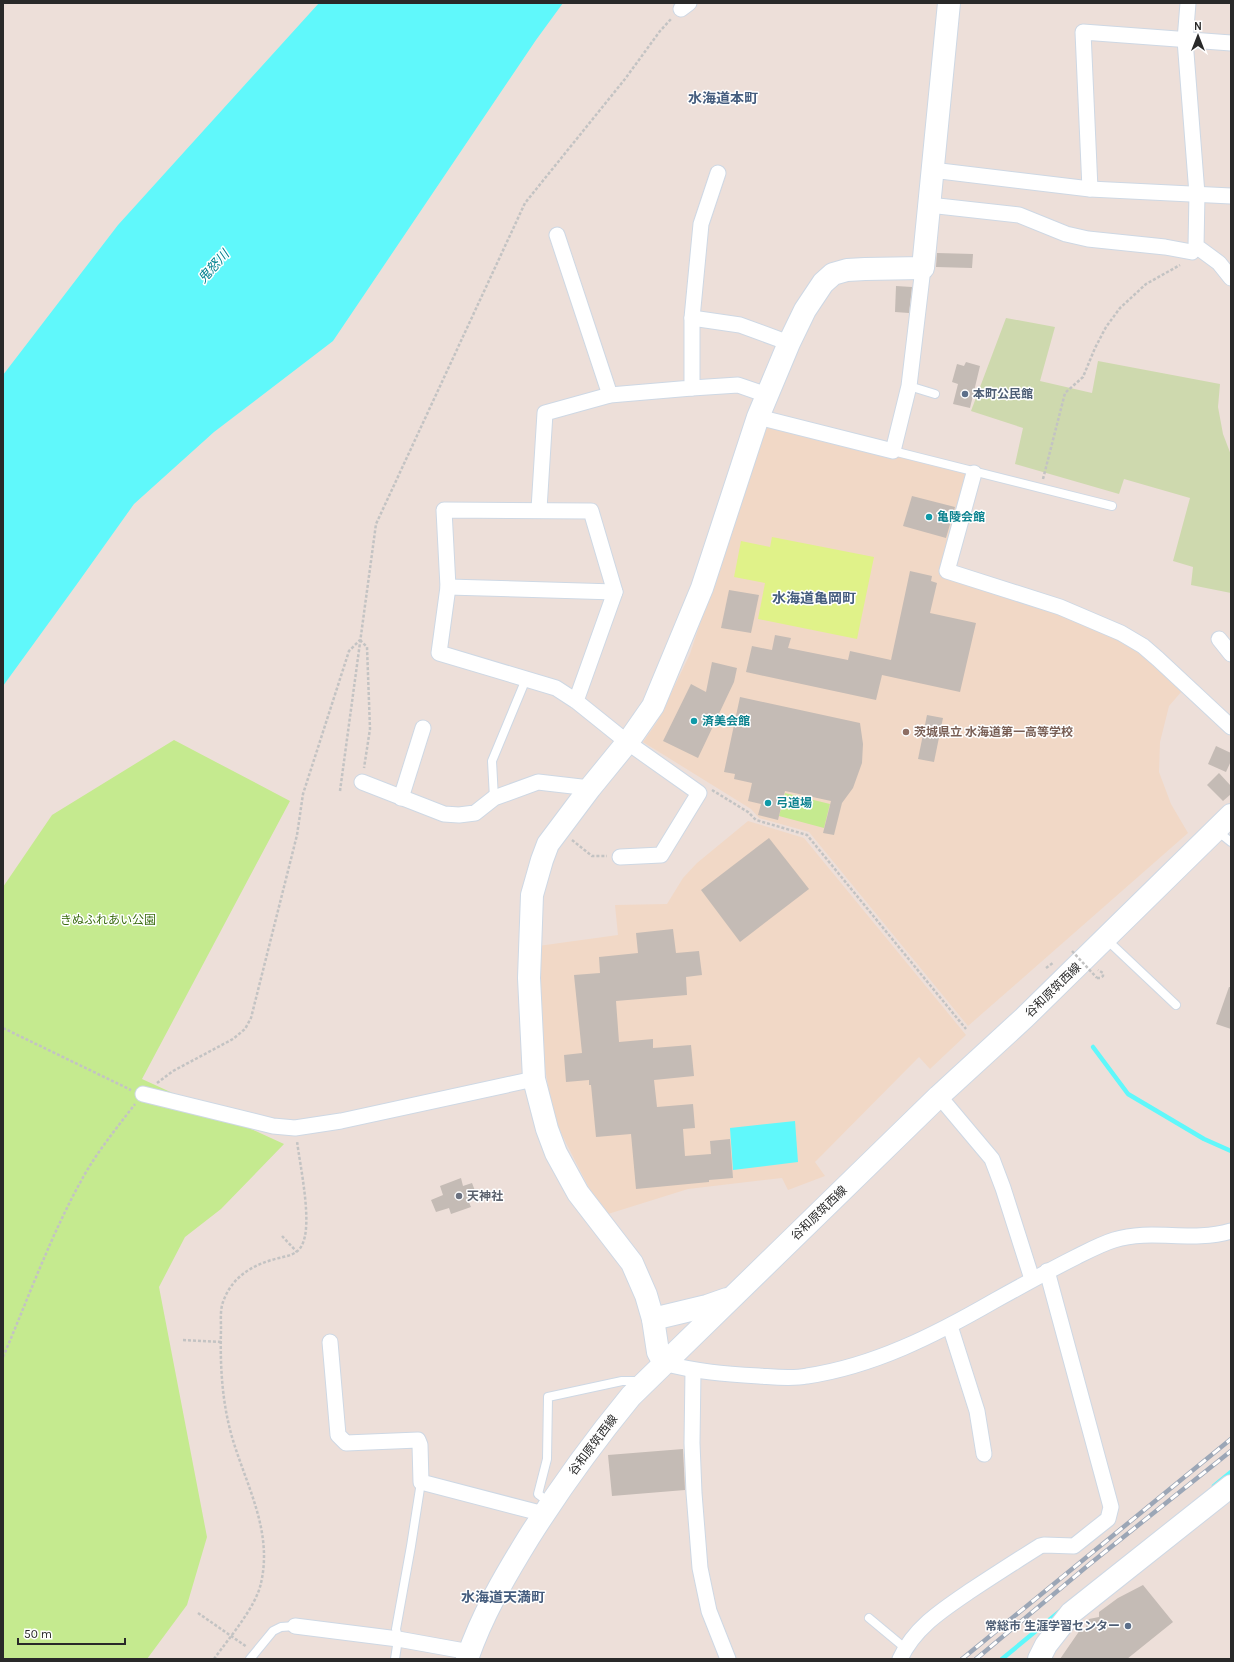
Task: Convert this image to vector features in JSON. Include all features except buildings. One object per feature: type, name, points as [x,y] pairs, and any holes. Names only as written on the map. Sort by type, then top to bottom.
[{"type":"street","points":[[758,417],[893,452],[909,386],[923,268],[949,3]]},
{"type":"street","points":[[1188,3],[1185,40],[1197,194],[1192,253]]},
{"type":"street","points":[[1090,189],[1083,32],[1231,43]]},
{"type":"street","points":[[932,170],[1090,189],[1231,196]]},
{"type":"street","points":[[692,388],[692,318],[701,224],[718,173]]},
{"type":"street","points":[[929,205],[1019,215],[1066,234],[1088,240],[1165,247],[1192,253],[1219,263],[1231,278]]},
{"type":"street","points":[[557,235],[610,395]]},
{"type":"street","points":[[923,268],[847,270],[833,274],[823,283],[805,310],[789,343],[758,417],[702,588],[653,706],[627,742],[590,788],[546,850],[532,896],[530,978],[534,1079],[547,1129],[556,1153],[578,1193],[632,1263],[646,1295],[653,1319],[657,1347],[664,1363],[693,1371],[773,1377],[806,1377],[842,1370],[889,1354],[950,1326],[1032,1279],[1099,1245],[1127,1237],[1148,1235],[1196,1237],[1211,1236],[1231,1231]]},
{"type":"street","points":[[692,318],[740,325],[789,343]]},
{"type":"street","points":[[539,509],[545,413],[610,395],[692,388],[738,385],[767,395]]},
{"type":"street","points":[[974,473],[947,571],[1060,607],[1121,633],[1143,646],[1162,662],[1231,726]]},
{"type":"street","points":[[576,702],[615,592],[591,510],[444,510],[448,587],[440,653],[556,688],[627,742],[699,793],[661,855],[620,857]]},
{"type":"street","points":[[448,587],[615,592]]},
{"type":"street","points":[[1219,639],[1231,654]]},
{"type":"street","points":[[401,798],[423,728]]},
{"type":"street","points":[[362,782],[444,814],[459,815],[475,813],[494,798],[538,782],[590,788]]},
{"type":"street","name":"谷和原筑西線","points":[[469,1655],[491,1602],[508,1571],[547,1509],[608,1424],[645,1381],[735,1296],[940,1096],[1106,939],[1223,836],[1231,815]]},
{"type":"street","points":[[143,1094],[273,1126],[295,1128],[341,1122],[534,1079]]},
{"type":"street","points":[[940,1096],[992,1159],[1032,1279]]},
{"type":"street","points":[[902,1653],[922,1626],[940,1611],[1040,1546],[1074,1546],[1108,1518],[1111,1513],[1111,1507],[1047,1271]]},
{"type":"street","points":[[653,1319],[707,1306],[735,1296]]},
{"type":"street","points":[[950,1326],[977,1411],[984,1454]]},
{"type":"street","points":[[330,1342],[338,1434],[346,1443],[418,1440],[420,1446],[421,1482],[547,1509]]},
{"type":"street","points":[[693,1371],[692,1443],[700,1568],[709,1611],[728,1659]]},
{"type":"street","points":[[1039,1659],[1046,1645],[1071,1613],[1231,1486]]},
{"type":"street","points":[[295,1626],[398,1639],[469,1655]]},
{"type":"lane","points":[[909,386],[935,394]]},
{"type":"lane","points":[[893,452],[1112,506]]},
{"type":"lane","points":[[494,798],[492,761],[526,679]]},
{"type":"lane","points":[[1106,939],[1176,1005]]},
{"type":"lane","points":[[547,1509],[538,1494],[547,1459],[548,1397],[622,1381],[645,1381]]},
{"type":"lane","points":[[395,1659],[398,1639],[396,1628],[421,1482]]},
{"type":"lane","points":[[869,1618],[902,1653]]},
{"type":"lane","points":[[250,1659],[273,1631],[281,1627],[295,1626]]},
{"type":"path","points":[[340,791],[376,524],[525,203],[625,79],[660,32],[685,6]]},
{"type":"path","points":[[1040,489],[1065,393],[1083,377],[1095,348],[1106,327],[1120,308],[1146,284],[1192,253]]},
{"type":"path","points":[[360,640],[367,647],[370,729],[362,782]]},
{"type":"path","points":[[3,1357],[62,1218],[81,1180],[108,1139],[143,1094],[173,1071],[233,1039],[245,1030],[251,1018],[296,836],[303,794],[349,651],[360,640]]},
{"type":"path","points":[[706,786],[748,812],[756,820],[807,835],[966,1029]]},
{"type":"path","points":[[559,830],[592,856],[620,857]]},
{"type":"path","points":[[1072,951],[1097,978],[1103,976],[1103,972],[1100,970],[1096,971],[1092,975]]},
{"type":"path","points":[[3,1028],[127,1088],[143,1094]]},
{"type":"path","points":[[214,1659],[243,1618],[261,1584],[265,1560],[260,1517],[232,1438],[224,1405],[221,1372],[222,1303],[234,1282],[244,1273],[256,1265],[297,1252],[302,1246],[305,1237],[306,1225],[304,1193],[295,1128]]},
{"type":"path","points":[[282,1236],[297,1252]]},
{"type":"path","points":[[183,1340],[221,1342]]},
{"type":"path","points":[[198,1613],[251,1650]]},
{"type":"shaded area","name":"茨城県立 水海道第一高等学校","points":[[762,422],[970,474],[942,575],[1038,605],[1130,644],[1164,671],[1182,691],[1169,706],[1160,742],[1159,772],[1171,804],[1188,833],[968,1026],[809,832],[759,818],[751,809],[643,742],[657,722],[690,654]]},
{"type":"shaded area","points":[[748,821],[804,838],[966,1035],[930,1069],[919,1057],[815,1162],[825,1176],[788,1190],[782,1178],[688,1189],[608,1214],[597,1201],[589,1188],[558,1127],[551,1103],[542,1050],[538,946],[618,935],[615,905],[667,904],[683,878],[697,863]]},
{"type":"green space","points":[[1006,318],[1055,327],[1040,381],[1092,393],[1098,361],[1220,384],[1218,407],[1223,434],[1231,455],[1231,593],[1191,585],[1193,567],[1173,561],[1190,498],[1124,479],[1119,494],[1015,464],[1023,428],[971,411]]},
{"type":"green space","points":[[772,537],[874,557],[857,639],[758,619],[765,583],[734,577],[741,541],[770,547]]},
{"type":"green space","name":"きぬふれあい公園","points":[[174,740],[290,801],[142,1079],[284,1144],[221,1209],[185,1237],[159,1287],[207,1537],[187,1605],[147,1659],[3,1659],[3,887],[52,815]]},
{"type":"green space","points":[[785,793],[830,804],[824,828],[779,816]]},
{"type":"water","name":"鬼怒川","points":[[319,3],[563,3],[536,40],[333,341],[214,432],[134,504],[3,686],[3,375],[118,225]]},
{"type":"water","points":[[795,1121],[798,1162],[733,1170],[730,1128]]},
{"type":"waterway","points":[[1093,1047],[1128,1094],[1204,1139],[1231,1151]]},
{"type":"waterway","points":[[1214,1486],[1231,1472]]},
{"type":"waterway","points":[[1002,1659],[1059,1612]]},
{"type":"railway","points":[[962,1659],[1231,1439]]},
{"type":"railway","points":[[976,1659],[1091,1563],[1231,1451]]},
{"type":"place","name":"本町公民館","points":[[965,394]]},
{"type":"place","name":"亀陵会館","points":[[929,517]]},
{"type":"place","name":"済美会館","points":[[694,721]]},
{"type":"place","name":"茨城県立 水海道第一高等学校","points":[[906,732]]},
{"type":"place","name":"弓道場","points":[[768,803]]},
{"type":"place","name":"天神社","points":[[459,1196]]},
{"type":"place","name":"常総市 生涯学習センター","points":[[1128,1626]]},
{"type":"district","name":"水海道本町","points":[[723,98]]},
{"type":"district","name":"水海道亀岡町","points":[[814,598]]},
{"type":"district","name":"水海道天満町","points":[[503,1597]]}]
